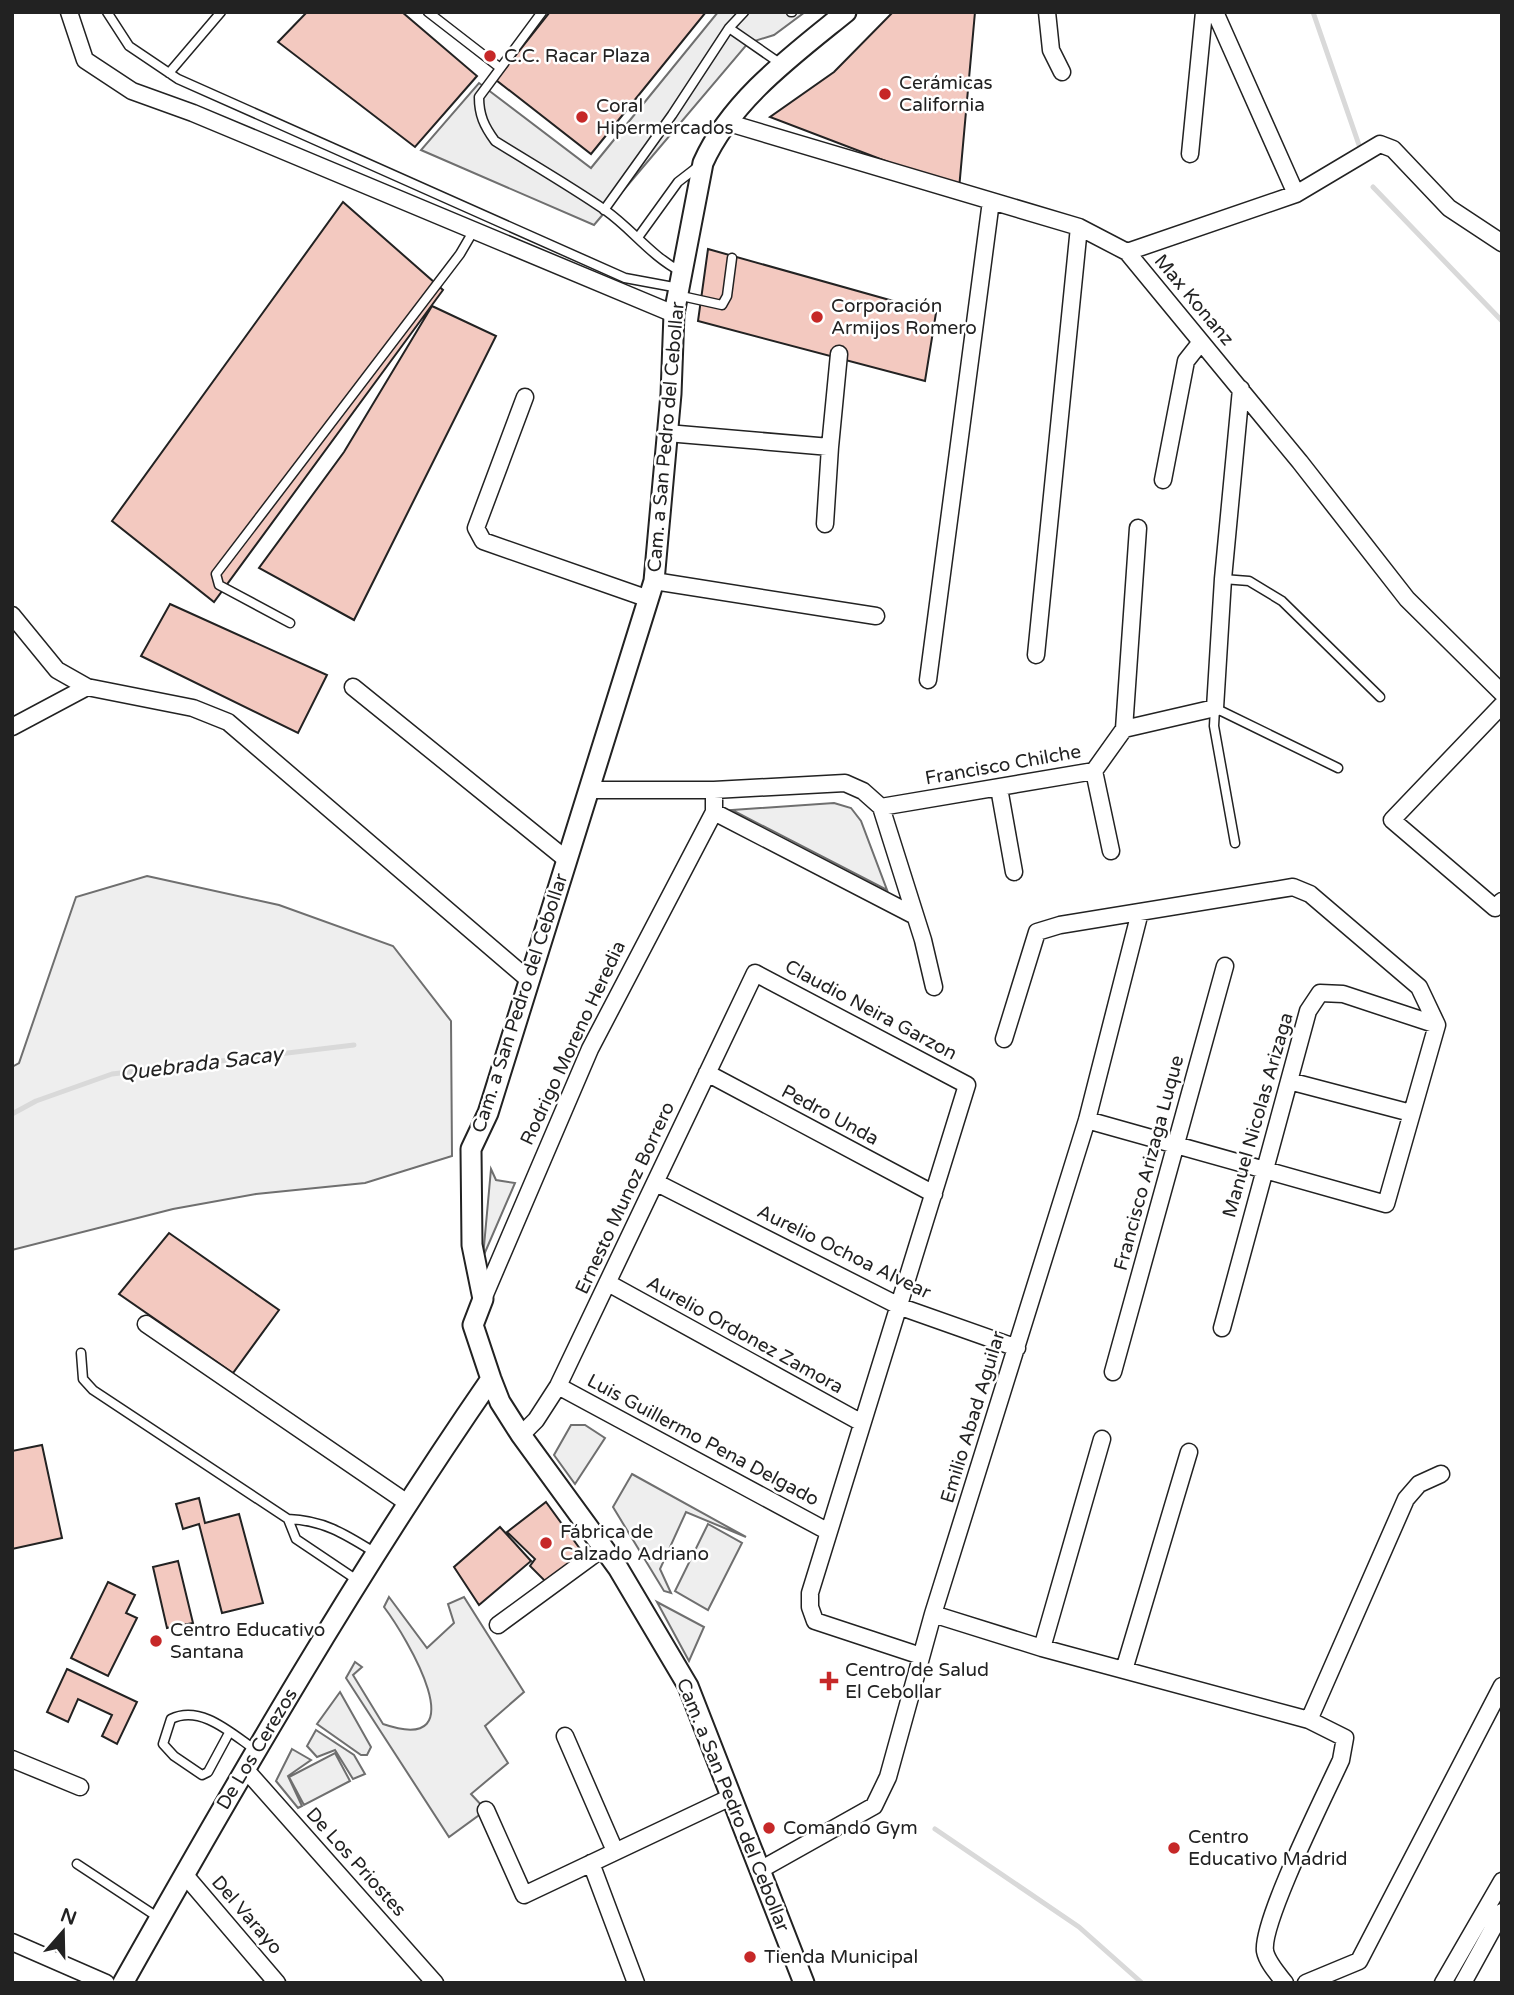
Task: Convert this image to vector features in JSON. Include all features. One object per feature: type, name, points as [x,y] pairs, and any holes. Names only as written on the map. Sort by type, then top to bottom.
[{"type":"street","points":[[69,12],[85,60],[132,91],[193,113],[474,230],[678,292]]},
{"type":"street","name":"Cam. a San Pedro del Cebollar","points":[[804,1983],[729,1798],[688,1686],[603,1548],[500,1402],[473,1325],[483,1298],[472,1245],[471,1149],[488,1112],[650,590],[667,433],[678,292],[703,163],[711,145],[781,64],[846,12]]},
{"type":"street","points":[[1047,12],[1051,51],[1062,72]]},
{"type":"street","points":[[1190,154],[1205,12]]},
{"type":"street","points":[[1215,12],[1296,194]]},
{"type":"street","name":"Max Konanz","points":[[729,123],[1079,228],[1127,252],[1241,389],[1407,599],[1502,693]]},
{"type":"street","points":[[1127,252],[1296,194],[1380,144],[1393,149],[1449,208],[1502,243]]},
{"type":"street","points":[[928,680],[991,201]]},
{"type":"street","points":[[1036,655],[1079,228]]},
{"type":"street","points":[[1163,480],[1185,361],[1201,342]]},
{"type":"street","points":[[825,524],[839,354]]},
{"type":"street","points":[[1138,528],[1124,729],[1215,708],[1223,579],[1241,389]]},
{"type":"street","points":[[525,397],[476,528],[483,541],[650,590],[876,616]]},
{"type":"street","points":[[667,433],[830,447]]},
{"type":"street","points":[[12,615],[57,670],[87,687],[193,708],[228,722],[529,980]]},
{"type":"street","points":[[12,727],[87,687]]},
{"type":"street","points":[[353,687],[567,860]]},
{"type":"street","points":[[1499,904],[1392,820],[1502,705]]},
{"type":"street","name":"Francisco Chilche","points":[[881,807],[1094,771],[1124,729]]},
{"type":"street","points":[[1094,771],[1111,851]]},
{"type":"street","points":[[589,790],[714,790],[845,783],[863,790],[881,807],[934,987]]},
{"type":"street","points":[[999,788],[1014,872]]},
{"type":"street","points":[[714,790],[714,812],[915,916]]},
{"type":"street","name":"Rodrigo Moreno Heredia","points":[[483,1298],[590,1049],[714,812]]},
{"type":"street","points":[[1004,1039],[1037,932],[1293,887],[1310,894],[1419,987],[1437,1025],[1386,1204],[1087,1120]]},
{"type":"street","name":"Emilio Abad Aguilar","points":[[760,1870],[874,1806],[888,1777],[933,1614],[1087,1120],[1140,912]]},
{"type":"street","name":"Francisco Arizaga Luque","points":[[1113,1372],[1225,965]]},
{"type":"street","name":"Ernesto Munoz Borrero","points":[[521,1435],[536,1420],[558,1385],[657,1183],[755,972]]},
{"type":"street","name":"Claudio Neira Garzon","points":[[755,972],[967,1085],[934,1194]]},
{"type":"street","name":"Manuel Nicolas Arizaga","points":[[1222,1328],[1308,1011],[1320,993],[1343,994],[1437,1025]]},
{"type":"street","name":"Pedro Unda","points":[[707,1073],[934,1194]]},
{"type":"street","points":[[1289,1081],[1411,1113]]},
{"type":"street","name":"Aurelio Ochoa Alvear","points":[[657,1183],[901,1307],[1017,1348]]},
{"type":"street","points":[[921,1656],[816,1621],[810,1608],[810,1594],[827,1531],[901,1307],[934,1194]]},
{"type":"street","name":"Aurelio Ordonez Zamora","points":[[608,1283],[862,1423]]},
{"type":"street","points":[[146,1324],[406,1502]]},
{"type":"street","name":"De Los Cerezos","points":[[123,1983],[184,1874],[374,1552],[491,1378]]},
{"type":"street","name":"Luis Guillermo Pena Delgado","points":[[558,1385],[827,1531]]},
{"type":"street","points":[[1042,1648],[1102,1439]]},
{"type":"street","points":[[1124,1670],[1189,1452]]},
{"type":"street","points":[[1309,1720],[1406,1499],[1419,1484],[1441,1474]]},
{"type":"street","points":[[498,1626],[603,1548]]},
{"type":"street","points":[[933,1614],[1042,1648],[1309,1720],[1345,1738],[1341,1760],[1276,1906],[1266,1936],[1265,1951],[1285,1983]]},
{"type":"street","points":[[1306,1983],[1359,1961],[1502,1686]]},
{"type":"street","points":[[565,1736],[615,1851]]},
{"type":"street","points":[[12,1759],[80,1787]]},
{"type":"street","name":"De Los Priostes","points":[[246,1770],[435,1983]]},
{"type":"street","points":[[485,1810],[523,1894],[729,1798]]},
{"type":"street","points":[[591,1863],[634,1982]]},
{"type":"street","name":"Del Varayo","points":[[184,1874],[277,1983]]},
{"type":"street","points":[[1463,1983],[1498,1912],[1502,1881]]},
{"type":"street","points":[[1443,1983],[1498,1912]]},
{"type":"street","points":[[12,1942],[106,1983]]},
{"type":"lane","points":[[107,12],[129,46],[169,73],[625,278],[722,305],[727,296],[732,258]]},
{"type":"lane","points":[[169,73],[221,12]]},
{"type":"lane","points":[[428,12],[499,67]]},
{"type":"lane","points":[[542,12],[478,97],[479,114],[486,129],[495,141],[604,209],[639,236],[659,260],[678,292]]},
{"type":"lane","points":[[604,209],[672,115],[729,28],[744,12]]},
{"type":"lane","points":[[729,28],[781,64]]},
{"type":"lane","points":[[639,236],[678,182],[703,163]]},
{"type":"lane","points":[[290,623],[219,585],[216,574],[460,254],[474,230]]},
{"type":"lane","points":[[1223,579],[1249,581],[1282,601],[1380,696]]},
{"type":"lane","points":[[1235,843],[1214,726],[1215,708],[1338,768]]},
{"type":"lane","points":[[81,1353],[83,1379],[93,1390],[288,1519],[313,1520],[331,1526],[374,1552]]},
{"type":"lane","points":[[288,1519],[296,1539],[358,1580]]},
{"type":"lane","points":[[229,1733],[208,1772],[202,1775],[174,1756],[163,1744],[171,1719],[184,1713],[200,1715],[229,1733],[257,1751]]},
{"type":"lane","points":[[77,1864],[159,1918]]},
{"type":"shaded area","points":[[718,12],[805,12],[774,35],[748,43],[594,225],[421,150],[479,83],[591,168]]},
{"type":"shaded area","points":[[834,803],[851,808],[861,821],[887,890],[732,810]]},
{"type":"shaded area","points":[[147,876],[279,905],[393,946],[451,1021],[452,1156],[365,1183],[256,1194],[173,1209],[12,1250],[12,1067],[19,1063],[76,897]]},
{"type":"shaded area","points":[[491,1169],[496,1180],[515,1183],[483,1257]]},
{"type":"shaded area","points":[[571,1425],[585,1425],[605,1438],[575,1484],[554,1455]]},
{"type":"shaded area","points":[[632,1474],[746,1537],[686,1512],[660,1569],[671,1593],[664,1591],[613,1507]]},
{"type":"shaded area","points":[[708,1524],[742,1543],[708,1610],[675,1591]]},
{"type":"shaded area","points":[[389,1597],[427,1648],[454,1623],[448,1604],[464,1597],[524,1692],[485,1726],[508,1763],[471,1794],[486,1810],[449,1837],[346,1678],[355,1662],[362,1667],[353,1675],[383,1724],[412,1730],[427,1724],[431,1709],[428,1689],[407,1642],[384,1607]]},
{"type":"shaded area","points":[[657,1602],[704,1627],[689,1661]]},
{"type":"shaded area","points":[[340,1692],[371,1747],[367,1755],[361,1755],[317,1724]]},
{"type":"shaded area","points":[[316,1730],[354,1755],[365,1774],[353,1779],[335,1750],[317,1757],[307,1746]]},
{"type":"shaded area","points":[[292,1749],[311,1760],[288,1776],[302,1806],[298,1808],[276,1781]]},
{"type":"shaded area","points":[[335,1753],[350,1781],[304,1805],[289,1777]]},
{"type":"building","points":[[307,12],[402,12],[477,76],[415,147],[278,42]]},
{"type":"building","name":"Coral Hipermercados","points":[[550,12],[706,12],[591,154],[496,80]]},
{"type":"building","name":"Cerámicas California","points":[[893,12],[975,12],[959,189],[770,117],[834,72]]},
{"type":"building","points":[[343,202],[443,290],[214,602],[112,521]]},
{"type":"building","name":"Corporación Armijos Romero","points":[[708,249],[936,313],[925,381],[698,321]]},
{"type":"building","points":[[432,306],[496,336],[354,620],[259,568],[344,452]]},
{"type":"building","points":[[170,604],[327,675],[298,733],[141,656]]},
{"type":"building","points":[[169,1233],[279,1310],[233,1373],[119,1294]]},
{"type":"building","points":[[42,1445],[62,1538],[12,1549],[12,1451]]},
{"type":"building","points":[[199,1498],[205,1523],[239,1514],[263,1603],[222,1613],[199,1524],[183,1529],[176,1504]]},
{"type":"building","name":"Fábrica de Calzado Adriano","points":[[546,1502],[583,1553],[546,1582],[530,1566],[535,1559],[507,1532]]},
{"type":"building","points":[[500,1527],[531,1561],[479,1605],[454,1567]]},
{"type":"building","points":[[178,1561],[193,1623],[167,1628],[153,1567]]},
{"type":"building","points":[[108,1582],[135,1595],[126,1613],[137,1618],[108,1676],[71,1658]]},
{"type":"building","points":[[67,1669],[137,1702],[117,1744],[102,1736],[112,1715],[78,1699],[68,1722],[47,1712]]},
{"type":"waterway","points":[[1313,12],[1359,145]]},
{"type":"waterway","points":[[1373,187],[1502,321]]},
{"type":"waterway","name":"Quebrada Sacay","points":[[12,1114],[36,1101],[112,1074],[354,1045]]},
{"type":"waterway","points":[[935,1829],[1079,1927],[1142,1983]]},
{"type":"place","name":"C.C. Racar Plaza","points":[[490,56]]},
{"type":"place","name":"Cerámicas California","points":[[885,94]]},
{"type":"place","name":"Coral Hipermercados","points":[[582,117]]},
{"type":"place","name":"Corporación Armijos Romero","points":[[817,317]]},
{"type":"place","name":"Fábrica de Calzado Adriano","points":[[546,1543]]},
{"type":"place","name":"Centro Educativo Santana","points":[[156,1641]]},
{"type":"place","name":"Centro de Salud El Cebollar","points":[[829,1681]]},
{"type":"place","name":"Comando Gym","points":[[769,1828]]},
{"type":"place","name":"Centro Educativo Madrid","points":[[1174,1848]]},
{"type":"place","name":"Tienda Municipal","points":[[750,1957]]}]
